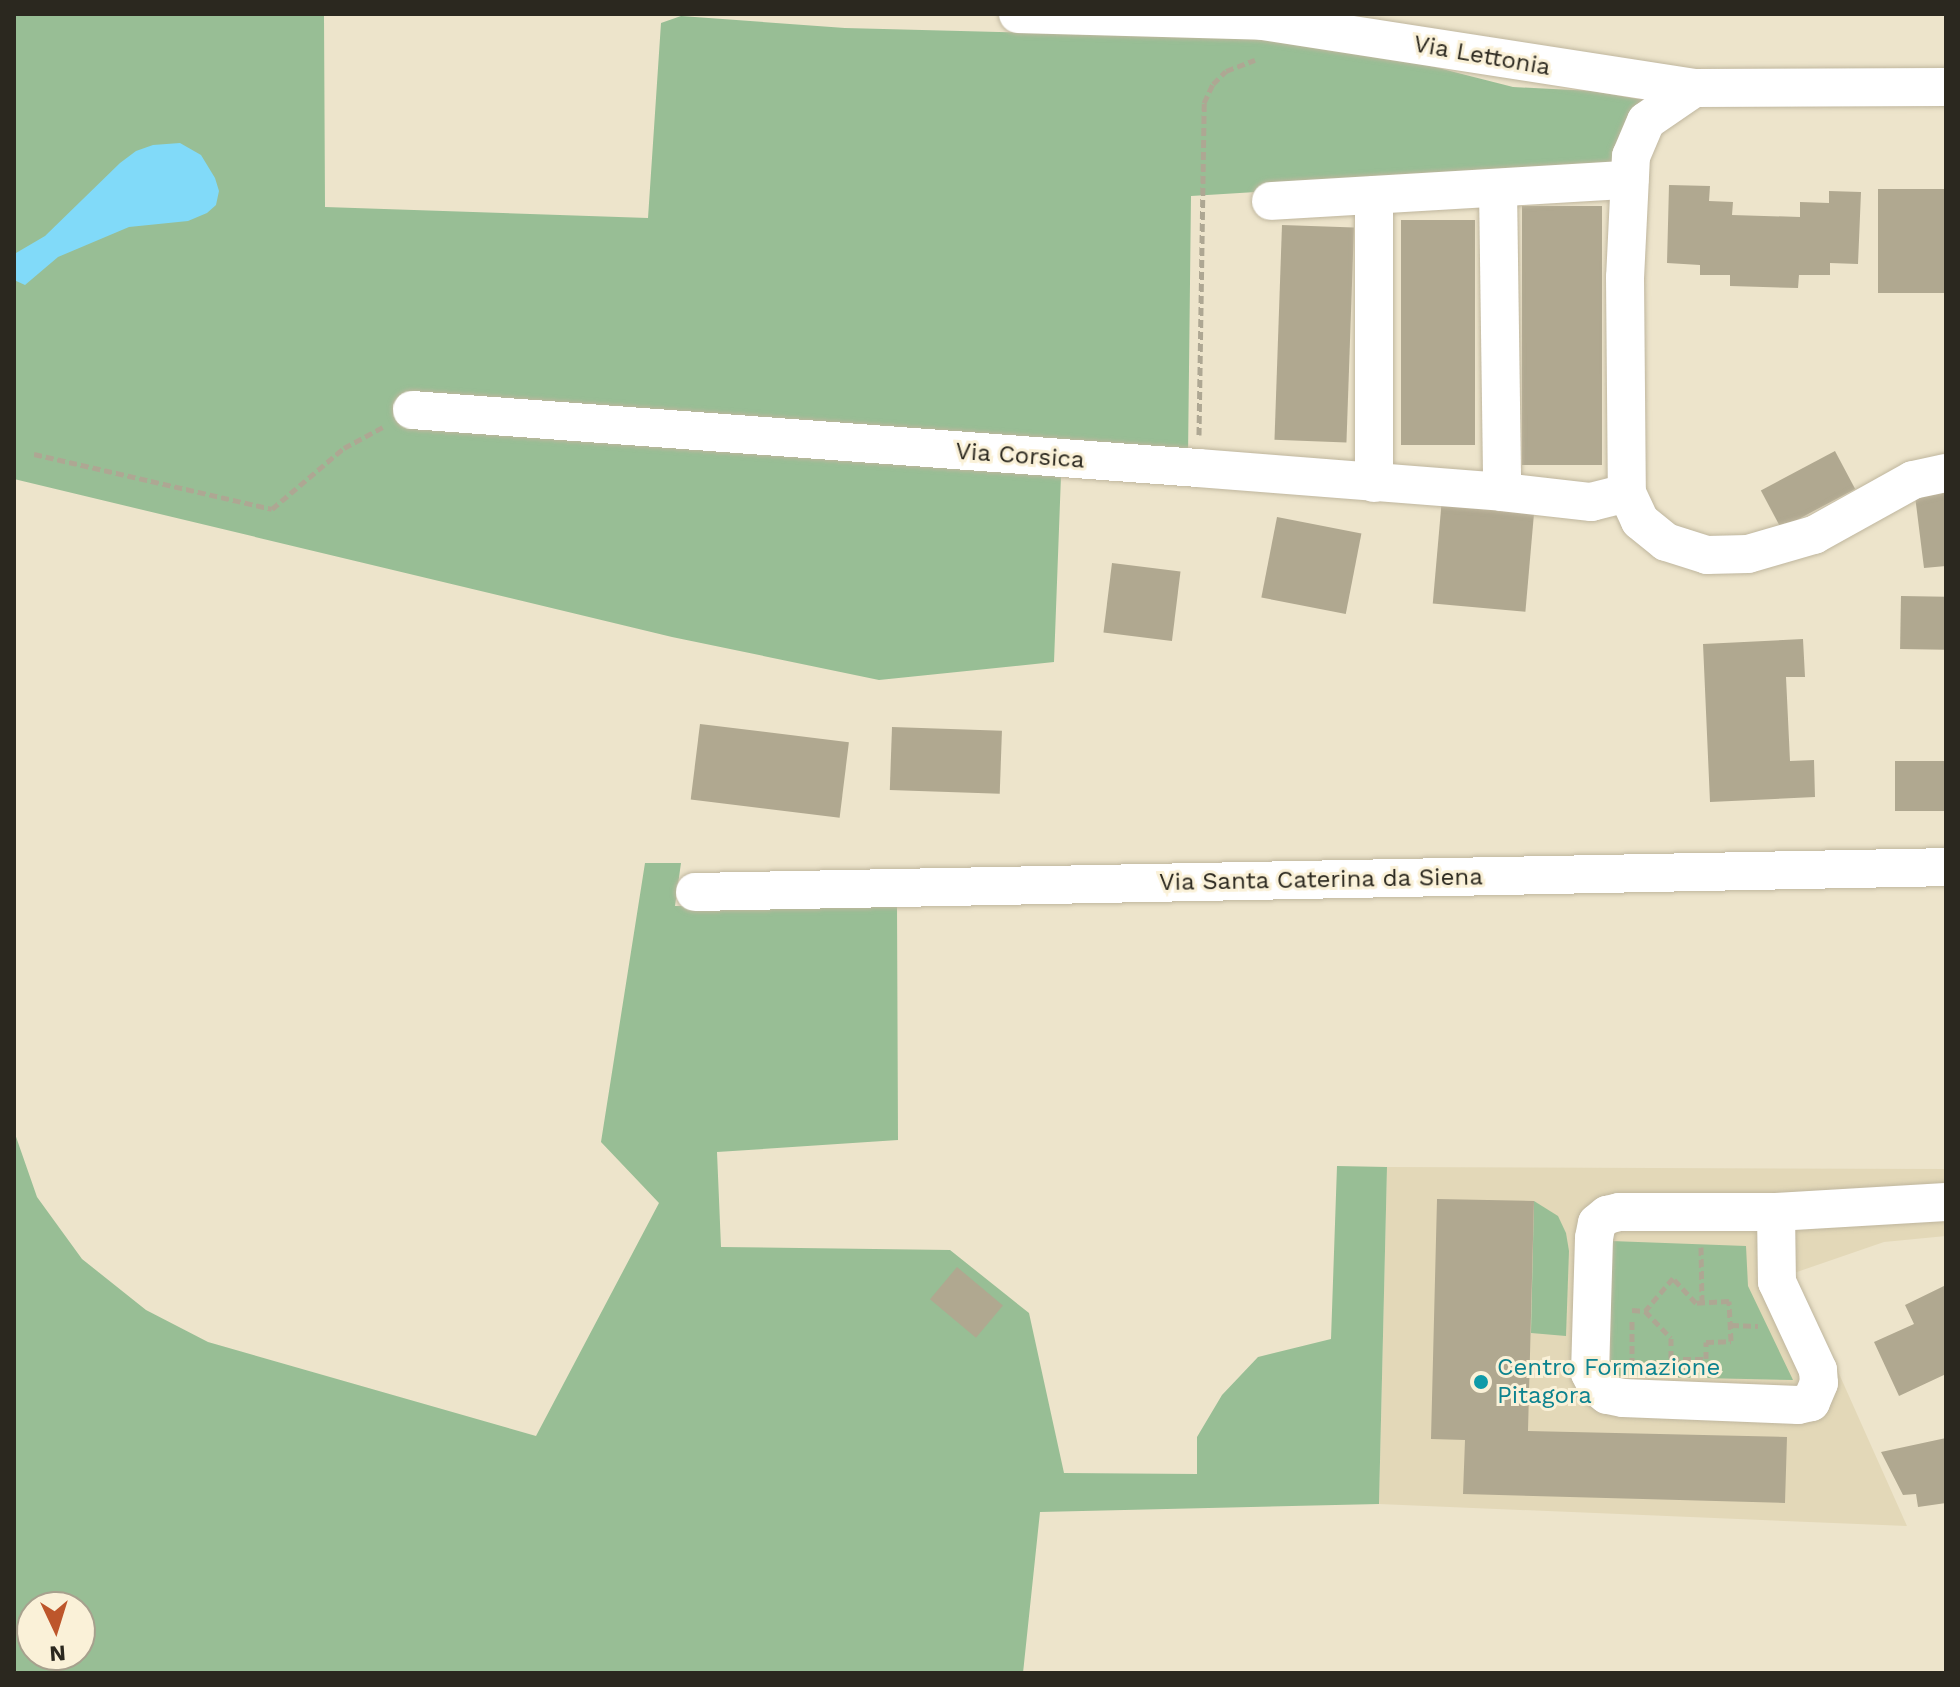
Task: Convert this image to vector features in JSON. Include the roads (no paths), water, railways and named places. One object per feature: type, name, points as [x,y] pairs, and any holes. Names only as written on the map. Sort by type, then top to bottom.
[{"type":"street","name":"Via Lettonia","points":[[1018,14],[1262,31],[1694,88],[1946,87]]},
{"type":"street","points":[[1694,88],[1646,121],[1631,156],[1625,277],[1627,493],[1640,521],[1666,542],[1707,555],[1748,554],[1814,535],[1913,480],[1946,473]]},
{"type":"street","points":[[1271,201],[1629,180]]},
{"type":"street","points":[[1498,188],[1502,492]]},
{"type":"street","points":[[1374,195],[1374,483]]},
{"type":"street","name":"Via Corsica","points":[[412,410],[1198,468],[1591,502],[1627,493]]},
{"type":"street","name":"Via Santa Caterina da Siena","points":[[695,892],[1946,867]]},
{"type":"street","points":[[1776,1212],[1777,1282],[1818,1370],[1819,1383],[1811,1402],[1798,1405],[1623,1398],[1607,1395],[1597,1387],[1590,1373],[1597,1223],[1619,1212],[1776,1212],[1946,1202]]},
{"type":"water","points":[[180,143],[201,155],[215,178],[219,191],[216,205],[207,213],[188,221],[129,227],[58,257],[25,285],[14,280],[16,253],[45,236],[120,163],[136,151],[153,145]]},
{"type":"place","name":"Centro Formazione Pitagora","points":[[1481,1382]]}]
